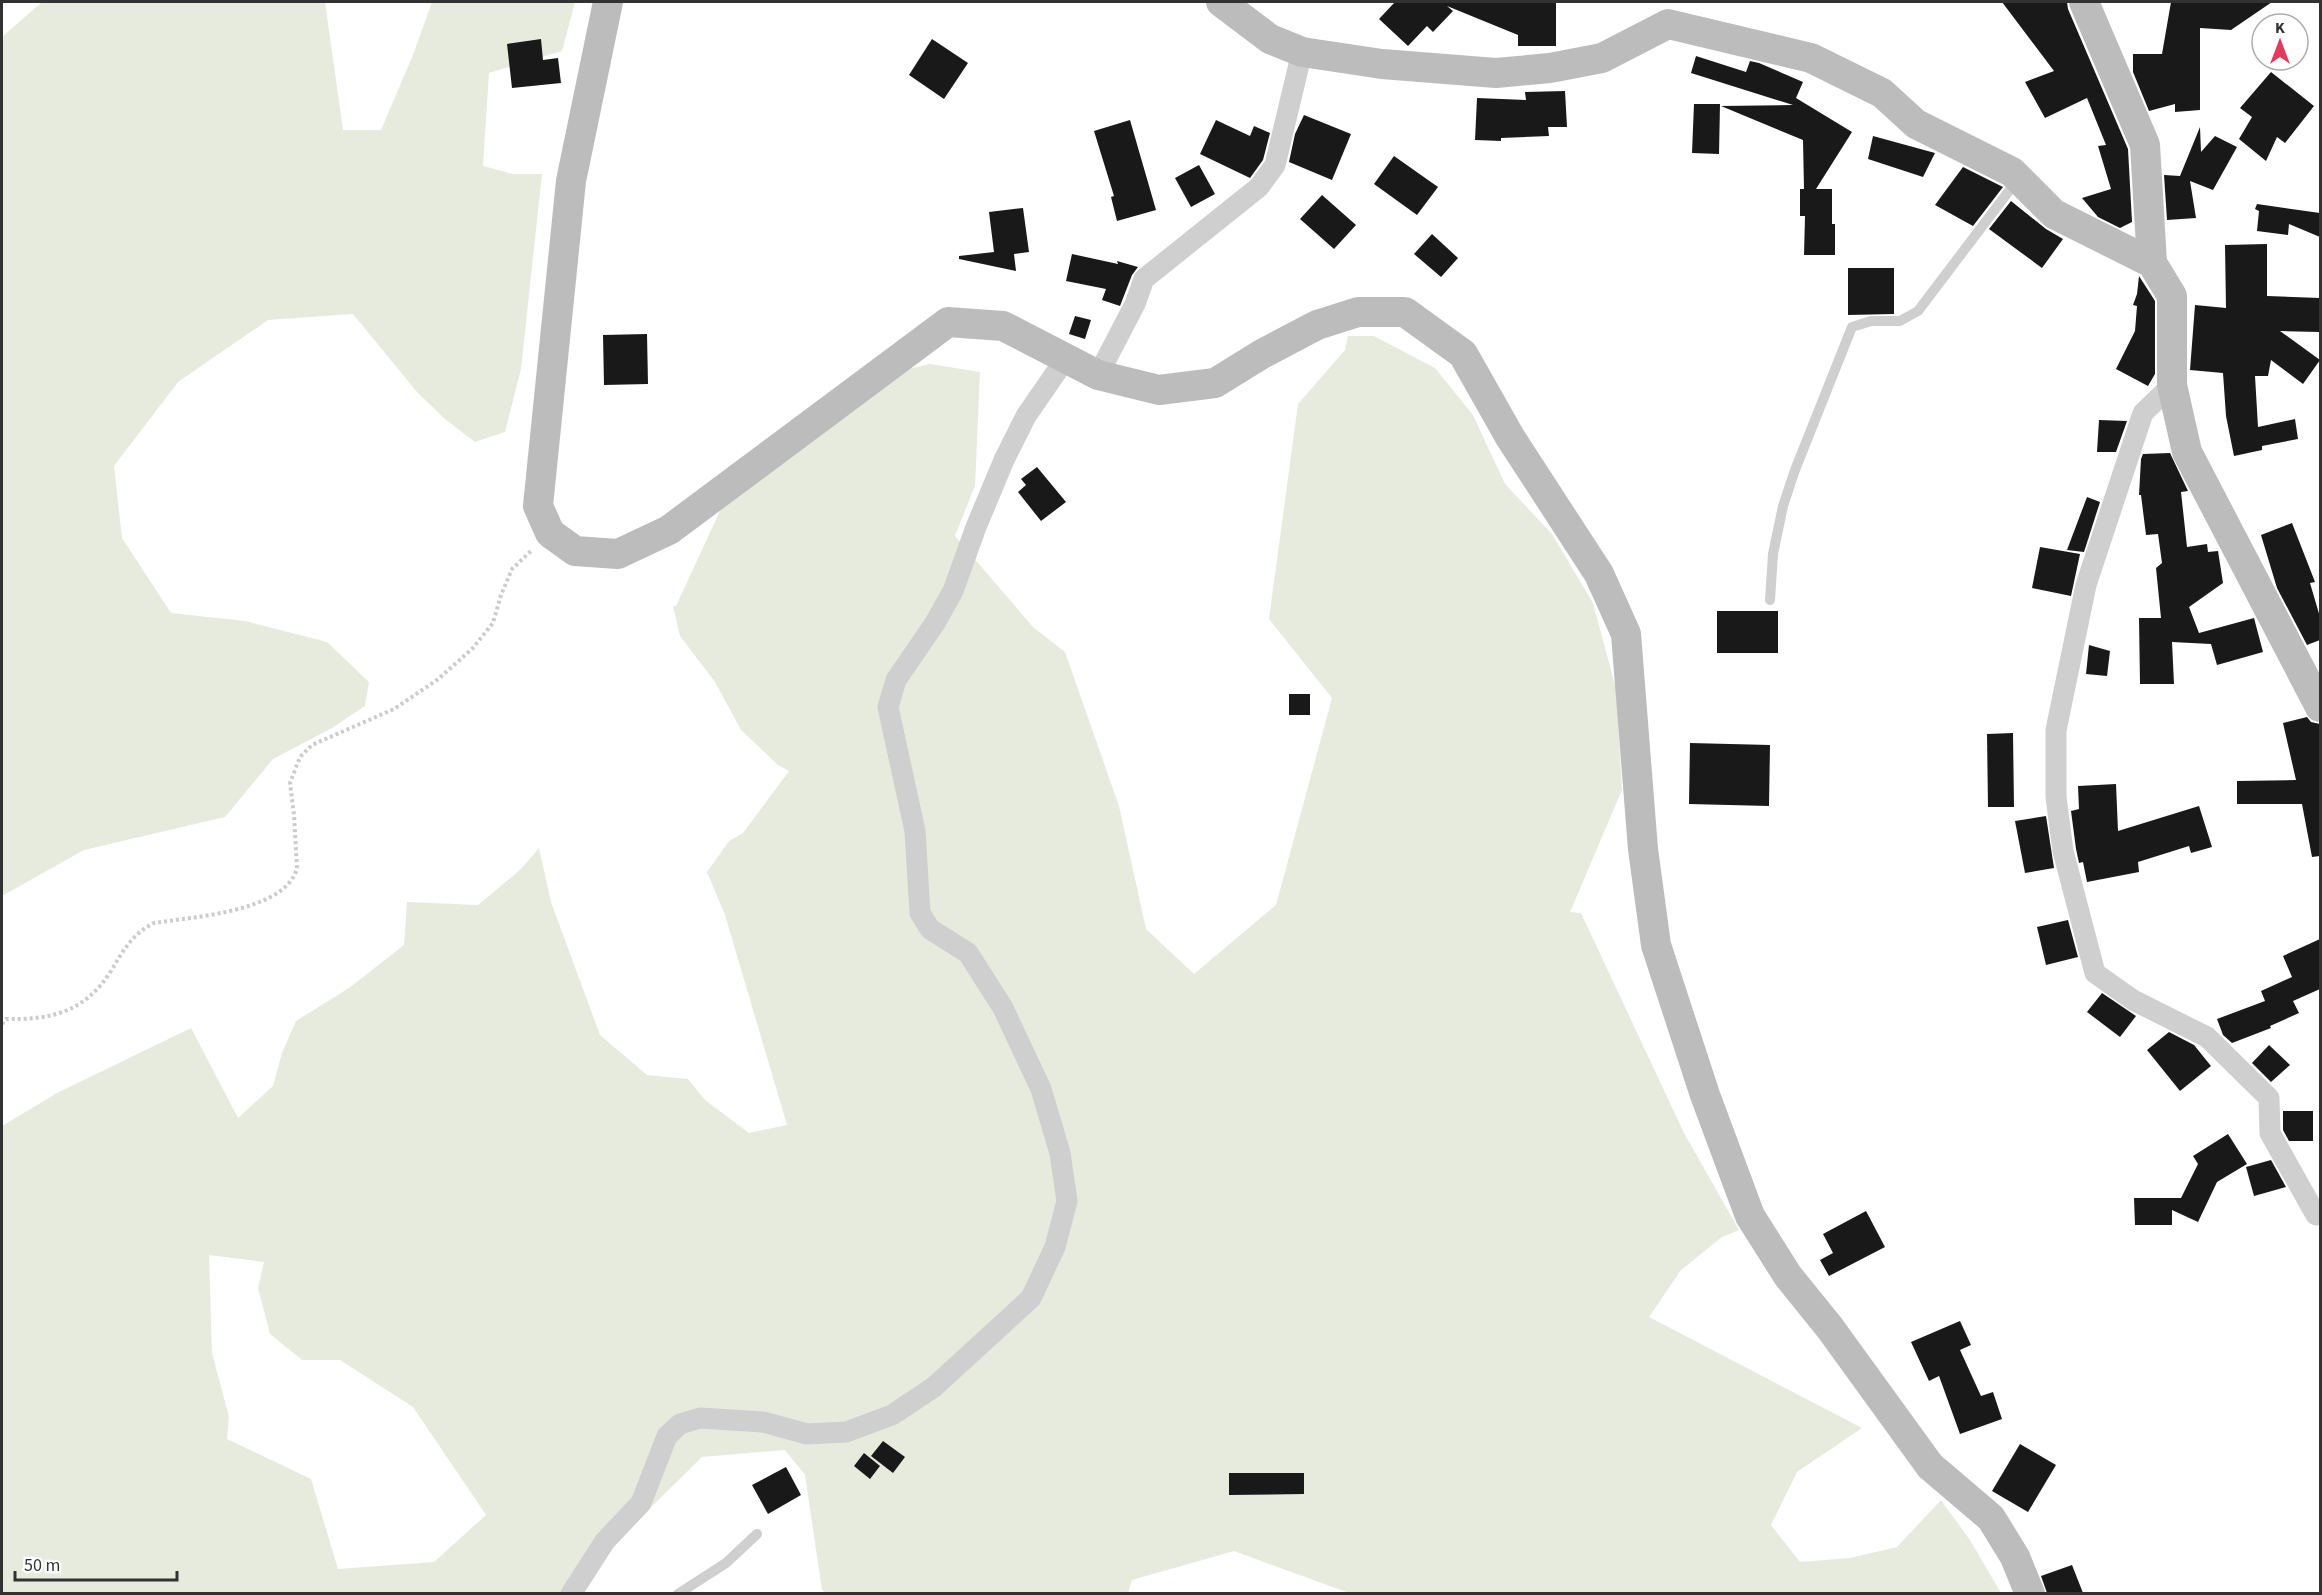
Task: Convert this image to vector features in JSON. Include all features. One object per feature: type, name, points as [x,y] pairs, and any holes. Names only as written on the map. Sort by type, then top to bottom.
[{"type":"street","points":[[608,2],[571,182],[538,506],[550,533],[575,551],[618,554],[669,530],[948,322],[1003,326],[1098,375],[1158,390],[1215,383],[1262,354],[1317,325],[1358,312],[1405,312],[1463,354],[1510,437],[1599,574],[1626,634],[1643,849],[1656,945],[1705,1095],[1750,1216],[1788,1276],[1830,1328],[1930,1466],[1991,1518],[2015,1557],[2030,1593]]},
{"type":"street","points":[[1221,2],[1270,39],[1302,52],[1383,64],[1496,73],[1550,68],[1602,58],[1668,24],[1811,58],[1882,93],[1916,124],[2012,172],[2054,214],[2152,263]]},
{"type":"street","points":[[2084,2],[2145,145],[2152,263],[2172,296],[2172,385],[2187,452],[2320,707]]},
{"type":"street","points":[[1098,375],[1135,304],[1144,279],[1259,186],[1275,165],[1302,52]]},
{"type":"street","points":[[571,1593],[604,1541],[641,1503],[667,1436],[680,1424],[700,1418],[763,1422],[807,1434],[846,1432],[892,1415],[934,1387],[1031,1298],[1055,1246],[1067,1201],[1060,1153],[1041,1089],[1003,1008],[968,953],[930,929],[920,913],[915,831],[888,707],[896,680],[935,624],[953,591],[976,527],[1004,460],[1026,416],[1066,358]]},
{"type":"street","points":[[2172,385],[2143,413],[2086,585],[2056,730],[2056,797],[2063,851],[2095,972],[2133,1000],[2207,1037],[2269,1098],[2270,1133],[2316,1215]]},
{"type":"lane","points":[[1770,600],[1773,554],[1784,506],[1795,470],[1852,327],[1871,321],[1900,321],[1918,310],[2018,179]]},
{"type":"lane","points":[[678,1593],[726,1563],[757,1534]]},
{"type":"path","points":[[2,1024],[6,1019],[36,1020],[65,1013],[104,983],[130,941],[141,930],[154,923],[237,910],[287,886],[297,868],[290,783],[300,757],[312,745],[394,709],[446,673],[472,650],[493,623],[512,569],[550,533]]},
{"type":"shaded area","points":[[42,2],[325,2],[343,130],[381,130],[413,55],[432,2],[575,2],[562,51],[489,73],[483,166],[513,174],[542,174],[521,369],[505,432],[475,442],[445,419],[417,392],[353,314],[268,320],[178,382],[114,466],[122,538],[171,613],[245,621],[327,642],[369,682],[365,706],[332,728],[273,759],[225,817],[84,850],[2,896],[2,37]]},
{"type":"shaded area","points":[[1348,336],[1374,336],[1435,368],[1473,415],[1505,484],[1552,534],[1593,603],[1616,689],[1622,790],[1570,912],[1581,913],[1684,1133],[1739,1230],[1722,1237],[1681,1270],[1649,1317],[1862,1428],[1797,1472],[1771,1525],[1800,1562],[1850,1558],[1897,1547],[1941,1500],[1970,1540],[2001,1593],[1349,1593],[1234,1551],[1132,1580],[1128,1593],[826,1593],[822,1590],[805,1475],[785,1450],[702,1457],[564,1593],[2,1594],[2,1126],[57,1093],[191,1028],[238,1118],[273,1086],[282,1053],[296,1021],[349,988],[404,945],[407,902],[478,905],[521,869],[539,848],[551,902],[600,1035],[647,1075],[688,1079],[705,1100],[749,1133],[787,1125],[725,915],[707,872],[729,841],[743,833],[789,771],[778,765],[741,730],[715,682],[680,636],[673,606],[676,606],[726,498],[895,372],[930,364],[980,372],[975,486],[955,536],[1033,627],[1065,652],[1119,806],[1146,929],[1194,974],[1276,905],[1332,698],[1269,619],[1298,404],[1345,350]],"holes":[[[209,1255],[264,1262],[258,1288],[270,1334],[302,1360],[340,1360],[413,1407],[486,1515],[434,1562],[338,1569],[311,1479],[227,1439],[229,1417],[212,1353]]]},
{"type":"building","points":[[1395,2],[1556,2],[1556,46],[1518,46],[1518,35],[1447,6],[1453,11],[1433,32],[1427,26],[1408,46],[1379,19]]},
{"type":"building","points":[[2002,2],[2067,2],[2128,149],[2132,222],[2120,228],[2098,217],[2082,198],[2111,189],[2098,146],[2106,145],[2087,98],[2045,118],[2025,82],[2054,71]]},
{"type":"building","points":[[2171,2],[2272,2],[2257,12],[2250,12],[2250,17],[2231,30],[2200,28],[2200,110],[2175,112],[2175,104],[2149,111],[2133,72],[2133,54],[2162,54]]},
{"type":"building","points":[[541,39],[543,60],[558,58],[561,83],[512,88],[507,44]]},
{"type":"building","points":[[932,39],[968,63],[944,99],[909,75]]},
{"type":"building","points":[[1696,56],[1746,72],[1750,61],[1759,63],[1803,82],[1796,98],[1852,132],[1816,189],[1832,189],[1835,255],[1804,255],[1805,216],[1800,216],[1800,189],[1804,189],[1803,140],[1721,106],[1793,105],[1691,73]]},
{"type":"building","points":[[2271,72],[2314,106],[2285,143],[2277,137],[2266,161],[2239,139],[2252,117],[2240,108]]},
{"type":"building","points":[[1565,91],[1567,127],[1548,127],[1549,136],[1501,138],[1501,141],[1475,140],[1477,98],[1526,100],[1525,92]]},
{"type":"building","points":[[1694,104],[1720,104],[1719,154],[1692,153]]},
{"type":"building","points":[[1304,115],[1351,134],[1332,180],[1289,162],[1295,134]]},
{"type":"building","points":[[1130,120],[1156,210],[1117,221],[1111,197],[1114,196],[1094,131]]},
{"type":"building","points":[[1216,120],[1250,136],[1254,126],[1270,133],[1263,160],[1250,178],[1200,154]]},
{"type":"building","points":[[2200,127],[2201,152],[2215,136],[2237,147],[2213,190],[2190,181],[2196,218],[2167,220],[2164,175],[2180,176]]},
{"type":"building","points":[[1873,136],[1935,153],[1923,177],[1868,159]]},
{"type":"building","points":[[1394,156],[1438,187],[1417,215],[1374,184]]},
{"type":"building","points":[[1199,165],[1215,194],[1191,207],[1175,178]]},
{"type":"building","points":[[1963,167],[2003,187],[1973,226],[1935,205]]},
{"type":"building","points":[[1322,195],[1356,225],[1334,249],[1300,219]]},
{"type":"building","points":[[2011,201],[2046,229],[2063,239],[2042,268],[1989,229]]},
{"type":"building","points":[[2257,204],[2320,213],[2320,237],[2289,224],[2288,235],[2257,231],[2259,211],[2255,209]]},
{"type":"building","points":[[1023,208],[1029,252],[1014,254],[1016,271],[959,259],[959,256],[994,252],[989,212]]},
{"type":"building","points":[[1432,234],[1458,258],[1441,277],[1414,254]]},
{"type":"building","points":[[2267,244],[2267,296],[2320,298],[2320,332],[2280,331],[2320,360],[2303,384],[2271,360],[2268,376],[2255,376],[2258,427],[2295,419],[2298,439],[2262,446],[2262,450],[2234,456],[2226,416],[2223,373],[2190,370],[2195,305],[2226,308],[2225,245]]},
{"type":"building","points":[[1072,254],[1118,264],[1117,261],[1138,267],[1132,275],[1120,306],[1102,300],[1106,289],[1066,281]]},
{"type":"building","points":[[1848,268],[1894,268],[1894,314],[1848,315]]},
{"type":"building","points":[[2139,276],[2155,301],[2155,374],[2148,386],[2116,369],[2135,331],[2137,306],[2133,305]]},
{"type":"building","points":[[1075,316],[1091,320],[1085,339],[1069,334]]},
{"type":"building","points":[[647,334],[648,384],[604,385],[603,335]]},
{"type":"building","points":[[2099,420],[2127,421],[2116,452],[2097,452]]},
{"type":"building","points":[[2170,453],[2188,491],[2181,492],[2187,547],[2207,544],[2208,552],[2218,551],[2223,583],[2189,607],[2199,633],[2254,618],[2263,652],[2217,665],[2211,644],[2172,642],[2174,684],[2140,684],[2139,618],[2161,618],[2156,568],[2162,563],[2158,534],[2146,535],[2141,495],[2139,495],[2141,459],[2143,454]]},
{"type":"building","points":[[1037,467],[1066,502],[1041,521],[1018,492],[1026,485],[1021,479]]},
{"type":"building","points":[[2087,497],[2100,502],[2084,552],[2067,550]]},
{"type":"building","points":[[2292,523],[2315,582],[2310,583],[2320,617],[2320,640],[2307,645],[2277,588],[2261,535]]},
{"type":"building","points":[[2040,547],[2080,554],[2071,596],[2032,588]]},
{"type":"building","points":[[1717,611],[1778,611],[1778,653],[1717,653]]},
{"type":"building","points":[[2089,645],[2110,651],[2107,676],[2086,674]]},
{"type":"building","points":[[1289,694],[1310,694],[1310,715],[1289,715]]},
{"type":"building","points":[[2307,717],[2311,722],[2320,724],[2320,856],[2312,857],[2302,804],[2237,804],[2237,781],[2296,780],[2283,723]]},
{"type":"building","points":[[2013,733],[2014,807],[1988,807],[1987,734]]},
{"type":"building","points":[[1690,743],[1770,745],[1769,806],[1689,804]]},
{"type":"building","points":[[2116,784],[2118,831],[2199,806],[2212,847],[2191,853],[2189,846],[2138,862],[2139,872],[2087,882],[2083,862],[2079,863],[2071,811],[2079,809],[2078,786]]},
{"type":"building","points":[[2046,816],[2054,868],[2025,873],[2015,821]]},
{"type":"building","points":[[2068,920],[2078,957],[2046,965],[2037,927]]},
{"type":"building","points":[[2320,939],[2320,989],[2293,1001],[2299,1013],[2270,1026],[2271,1028],[2232,1043],[2223,1035],[2217,1019],[2265,1001],[2261,991],[2292,977],[2283,956]]},
{"type":"building","points":[[2102,993],[2136,1016],[2120,1037],[2087,1012]]},
{"type":"building","points":[[2169,1032],[2194,1045],[2211,1066],[2180,1091],[2147,1050]]},
{"type":"building","points":[[2269,1045],[2290,1065],[2271,1082],[2252,1063]]},
{"type":"building","points":[[2283,1111],[2313,1111],[2313,1141],[2289,1141],[2283,1130]]},
{"type":"building","points":[[2228,1134],[2247,1164],[2217,1182],[2198,1222],[2172,1210],[2172,1225],[2135,1225],[2134,1198],[2181,1198],[2198,1164],[2193,1156]]},
{"type":"building","points":[[2271,1160],[2286,1187],[2254,1196],[2246,1167]]},
{"type":"building","points":[[1866,1211],[1885,1247],[1829,1276],[1820,1260],[1833,1253],[1823,1234]]},
{"type":"building","points":[[1960,1321],[1971,1345],[1960,1350],[1981,1396],[1993,1392],[2002,1419],[1960,1434],[1939,1376],[1929,1381],[1911,1342]]},
{"type":"building","points":[[883,1441],[905,1457],[893,1473],[871,1456]]},
{"type":"building","points":[[2020,1444],[2056,1465],[2028,1512],[1992,1491]]},
{"type":"building","points":[[864,1453],[880,1466],[870,1479],[854,1466]]},
{"type":"building","points":[[786,1467],[801,1495],[768,1514],[752,1485]]},
{"type":"building","points":[[1229,1473],[1304,1473],[1304,1494],[1229,1495]]},
{"type":"building","points":[[2072,1565],[2083,1593],[2047,1593],[2041,1576]]}]
